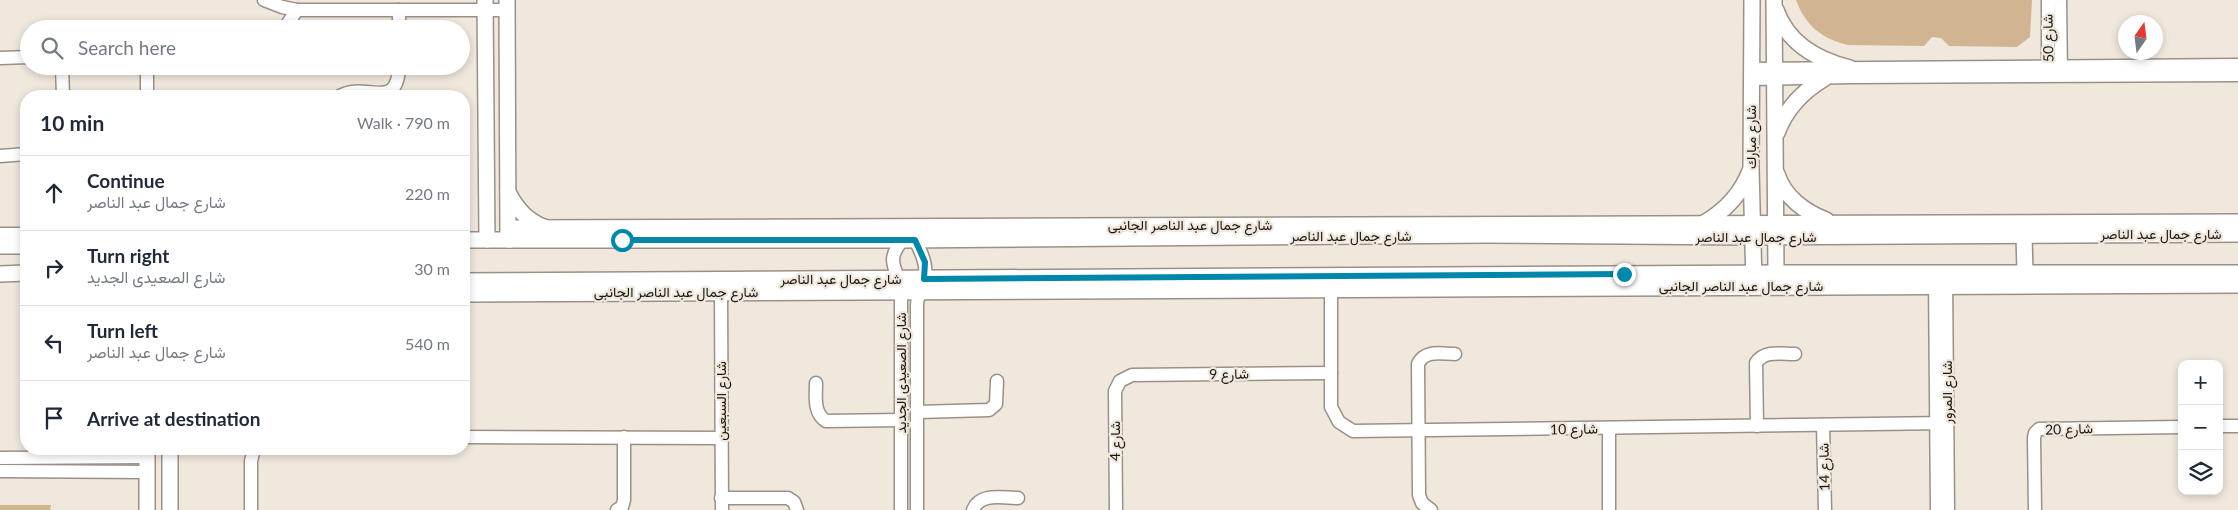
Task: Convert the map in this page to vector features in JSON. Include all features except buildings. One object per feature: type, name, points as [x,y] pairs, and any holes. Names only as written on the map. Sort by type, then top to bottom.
[{"type":"main road","name":"شارع مبارك","points":[[1752,0],[1751,168],[1754,280]]},
{"type":"main road","name":"شارع مبارك","points":[[1774,2],[1776,273]]},
{"type":"main road","points":[[1774,2],[1783,25],[1798,44],[1816,57],[1850,72]]},
{"type":"main road","points":[[486,5],[487,240]]},
{"type":"main road","points":[[507,5],[509,240]]},
{"type":"main road","points":[[1775,139],[1790,108],[1806,91],[1824,78]]},
{"type":"main road","points":[[1704,223],[1722,211],[1736,196],[1751,168]]},
{"type":"main road","points":[[1775,169],[1779,180],[1794,201],[1815,216],[1840,222],[1911,230],[2204,228],[2238,222]]},
{"type":"main road","points":[[508,192],[520,212],[539,225],[550,229]]},
{"type":"main road","points":[[1776,230],[1840,222]]},
{"type":"main road","name":"شارع جمال عبد الناصر الجانبى","points":[[509,240],[511,232],[517,228],[660,234],[1486,230],[1704,223],[1753,230]]},
{"type":"main road","name":"شارع جمال عبد الناصر","points":[[1486,230],[1911,230],[2024,235],[2204,228],[2238,234]]},
{"type":"main road","points":[[470,240],[660,234],[909,240],[1058,232]]},
{"type":"main road","points":[[2024,235],[2025,273]]},
{"type":"main road","points":[[0,246],[20,246]]},
{"type":"main road","points":[[0,274],[20,273]]},
{"type":"main road","points":[[922,285],[1754,280],[1776,273],[1941,279],[2025,273],[2238,273]]},
{"type":"main road","name":"شارع جمال عبد الناصر الجانبى","points":[[470,294],[652,286],[721,292],[783,286],[922,285],[1331,288],[1754,280],[1941,279],[2238,285]]},
{"type":"main road","name":"شارع جمال عبد الناصر","points":[[470,281],[652,286],[783,286]]},
{"type":"main road","points":[[170,455],[170,510]]},
{"type":"main road","points":[[147,459],[147,510]]},
{"type":"street","points":[[264,0],[282,8],[297,10],[399,10],[507,5]]},
{"type":"street","name":"شارع 50","points":[[2048,0],[2055,71]]},
{"type":"street","name":"شارع 50","points":[[2055,71],[2060,0]]},
{"type":"street","points":[[290,20],[297,10]]},
{"type":"street","points":[[399,10],[399,20]]},
{"type":"street","points":[[0,58],[20,57]]},
{"type":"street","points":[[2055,71],[2238,65]]},
{"type":"street","points":[[1751,74],[2055,71],[2238,75]]},
{"type":"street","points":[[1774,74],[1824,78],[1850,72]]},
{"type":"street","points":[[62,75],[63,90]]},
{"type":"street","points":[[147,75],[147,90]]},
{"type":"street","points":[[391,90],[398,82],[398,75]]},
{"type":"street","points":[[0,156],[20,154]]},
{"type":"street","points":[[0,234],[20,234]]},
{"type":"street","name":"شارع الصعيدى الجديد","points":[[901,510],[900,285],[894,271],[893,257],[909,240],[925,262],[922,285],[916,305],[917,510]]},
{"type":"street","name":"شارع المرور","points":[[1941,279],[1942,423],[1948,510]]},
{"type":"street","name":"شارع 10","points":[[1331,288],[1331,406],[1335,418],[1343,426],[1358,432],[1942,423]]},
{"type":"street","name":"شارع السبعين","points":[[721,292],[722,504]]},
{"type":"street","points":[[1431,510],[1422,503],[1419,495],[1420,360],[1430,354],[1455,354]]},
{"type":"street","points":[[1757,426],[1756,363],[1760,358],[1769,354],[1795,354]]},
{"type":"street","name":"شارع 9","points":[[1127,376],[1331,374]]},
{"type":"street","name":"شارع 4","points":[[1116,510],[1115,391],[1120,381],[1127,376]]},
{"type":"street","points":[[916,412],[989,410],[996,404],[997,381]]},
{"type":"street","points":[[816,383],[817,410],[826,421],[901,420]]},
{"type":"street","name":"شارع المرور","points":[[1937,510],[1942,423]]},
{"type":"street","name":"شارع 14","points":[[1823,425],[1825,510]]},
{"type":"street","points":[[2223,426],[2238,426]]},
{"type":"street","name":"شارع 20","points":[[2035,510],[2034,438],[2035,433],[2039,429],[2178,427]]},
{"type":"street","points":[[1609,428],[1609,510]]},
{"type":"street","points":[[470,437],[722,438]]},
{"type":"street","points":[[617,510],[622,507],[624,500],[624,438]]},
{"type":"street","points":[[251,510],[253,455]]},
{"type":"street","points":[[0,458],[147,459]]},
{"type":"street","points":[[0,472],[147,459]]},
{"type":"street","points":[[722,504],[788,498],[794,502],[797,510]]},
{"type":"street","points":[[973,510],[983,498],[1018,498]]},
{"type":"shaded area","points":[[1796,0],[2032,0],[2030,37],[2017,47],[1949,46],[1941,38],[1932,37],[1924,46],[1848,45],[1830,39],[1816,30],[1804,17]]},
{"type":"shaded area","points":[[0,505],[51,505],[50,510],[0,510]]},
{"type":"route","points":[[622,240],[915,240],[925,262],[924,279],[1624,274]]}]
